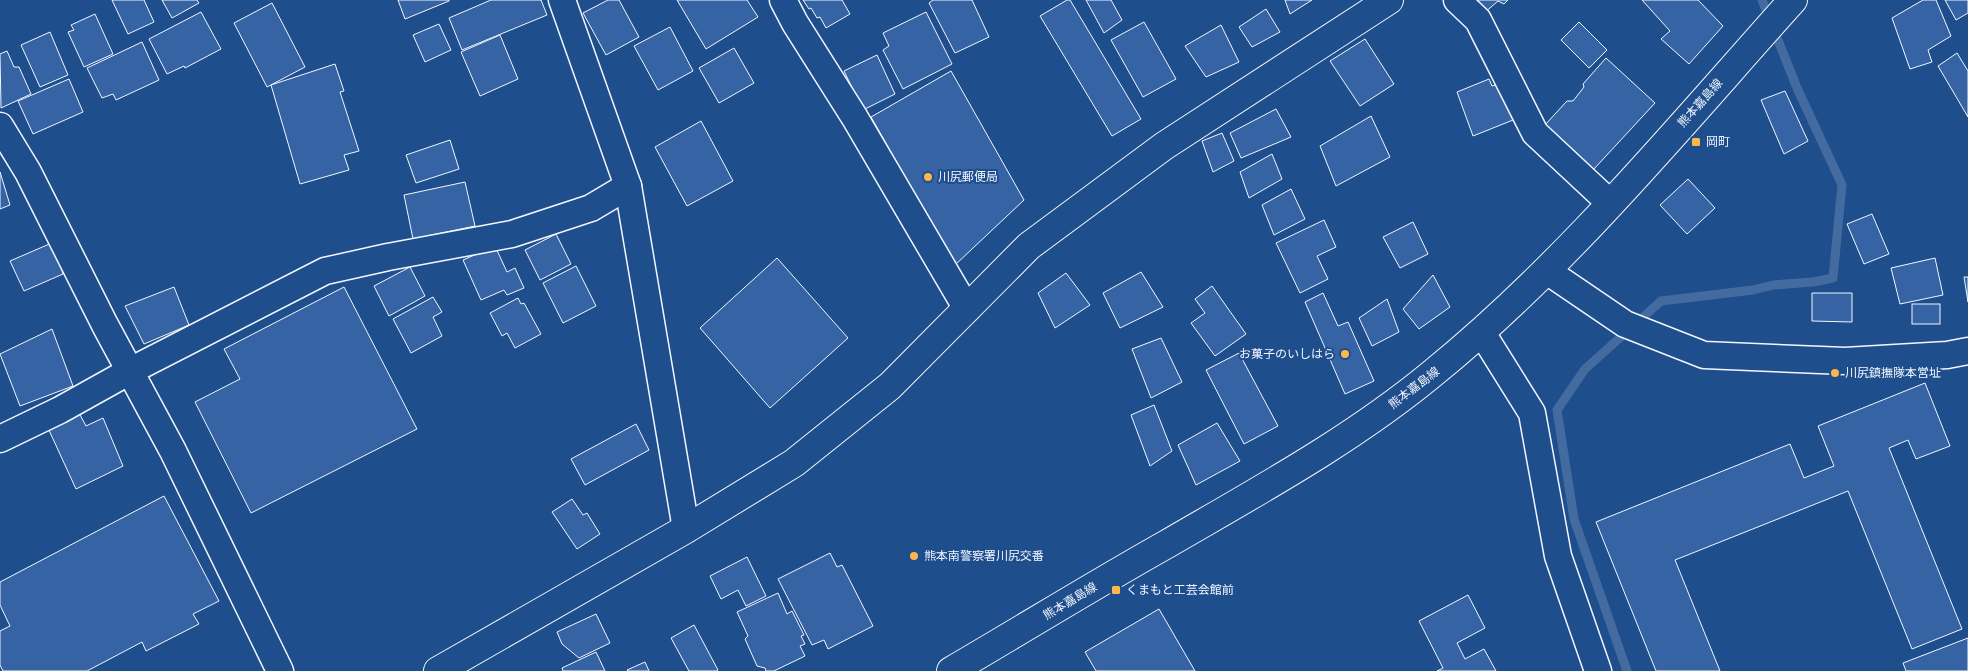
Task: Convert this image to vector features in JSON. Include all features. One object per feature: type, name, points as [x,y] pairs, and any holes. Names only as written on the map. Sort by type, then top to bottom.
[{"type":"street","points":[[783,0],[795,23],[855,118],[966,309]]},
{"type":"street","points":[[438,671],[686,529],[794,462],[890,386],[1029,246],[1164,146],[1389,0]]},
{"type":"street","points":[[1457,0],[1478,20],[1536,133],[1610,202]]},
{"type":"street","name":"熊本嘉島線","points":[[950,671],[1285,476],[1374,418],[1431,375],[1482,333],[1546,271],[1793,0]]},
{"type":"street","points":[[565,1],[628,186],[686,529]]},
{"type":"street","points":[[0,126],[28,172],[172,451],[280,671]]},
{"type":"street","points":[[0,439],[60,410],[130,371],[325,271],[388,257],[512,234],[591,208],[628,186]]},
{"type":"street","points":[[1546,271],[1625,324],[1704,355],[1845,361],[1946,355],[1968,351]]},
{"type":"street","points":[[1482,333],[1532,413],[1558,556],[1598,671]]},
{"type":"building","points":[[112,0],[144,0],[154,22],[128,34]]},
{"type":"building","points":[[162,0],[197,0],[199,3],[172,18]]},
{"type":"building","points":[[398,0],[449,0],[449,1],[405,19]]},
{"type":"building","points":[[491,0],[541,0],[547,15],[462,50],[449,18]]},
{"type":"building","points":[[608,0],[619,0],[639,37],[606,55],[583,13]]},
{"type":"building","points":[[677,0],[747,0],[758,17],[706,49]]},
{"type":"building","points":[[803,0],[842,0],[850,14],[826,28],[820,17],[817,18]]},
{"type":"building","points":[[933,0],[972,0],[989,37],[955,53],[929,3]]},
{"type":"building","points":[[1070,0],[1141,119],[1112,136],[1040,16]]},
{"type":"building","points":[[1086,0],[1111,0],[1122,20],[1104,33]]},
{"type":"building","points":[[1285,0],[1312,0],[1290,14]]},
{"type":"building","points":[[1471,0],[1508,0],[1504,4],[1498,1],[1483,14]]},
{"type":"building","points":[[1642,0],[1698,0],[1723,26],[1689,64],[1661,39],[1670,31]]},
{"type":"building","points":[[1923,0],[1936,0],[1951,36],[1928,50],[1932,62],[1910,69],[1892,18]]},
{"type":"building","points":[[1945,0],[1968,0],[1968,13],[1956,20]]},
{"type":"building","points":[[272,3],[305,67],[267,87],[234,23]]},
{"type":"building","points":[[1266,9],[1280,32],[1252,47],[1239,27]]},
{"type":"building","points":[[201,12],[221,49],[185,68],[184,66],[167,74],[149,39]]},
{"type":"building","points":[[926,12],[952,64],[903,89],[883,50],[889,46],[883,33]]},
{"type":"building","points":[[95,14],[113,54],[84,67],[68,32],[74,30],[71,25]]},
{"type":"building","points":[[1144,22],[1176,79],[1143,97],[1111,40]]},
{"type":"building","points":[[1579,22],[1607,50],[1589,68],[1561,40]]},
{"type":"building","points":[[439,24],[451,50],[425,62],[413,35]]},
{"type":"building","points":[[1221,25],[1239,62],[1206,77],[1185,46]]},
{"type":"building","points":[[670,27],[693,71],[658,90],[634,46]]},
{"type":"building","points":[[50,32],[68,75],[40,87],[21,45]]},
{"type":"building","points":[[500,35],[518,79],[480,96],[461,52]]},
{"type":"building","points":[[1365,39],[1394,84],[1360,106],[1330,61]]},
{"type":"building","points":[[142,42],[159,80],[116,100],[113,94],[102,98],[87,68]]},
{"type":"building","points":[[734,48],[754,83],[719,103],[699,68]]},
{"type":"building","points":[[7,51],[14,67],[19,67],[31,94],[1,108],[0,54]]},
{"type":"building","points":[[1957,53],[1968,71],[1968,117],[1938,66]]},
{"type":"building","points":[[877,55],[895,94],[863,110],[844,71]]},
{"type":"building","points":[[1606,58],[1655,103],[1593,170],[1544,126],[1567,101],[1573,101],[1584,87],[1583,84]]},
{"type":"building","points":[[335,64],[344,91],[340,92],[359,151],[344,155],[349,170],[300,184],[271,85]]},
{"type":"building","points":[[951,71],[1024,200],[955,265],[871,117]]},
{"type":"building","points":[[69,79],[83,112],[33,134],[18,101]]},
{"type":"building","points":[[1489,79],[1492,86],[1498,84],[1513,120],[1473,136],[1457,92]]},
{"type":"building","points":[[1785,91],[1808,141],[1784,154],[1761,100]]},
{"type":"building","points":[[1276,109],[1291,137],[1241,158],[1230,133]]},
{"type":"building","points":[[1371,116],[1390,157],[1336,186],[1320,146]]},
{"type":"building","points":[[701,121],[733,181],[687,206],[655,147]]},
{"type":"building","points":[[1222,133],[1234,161],[1213,172],[1202,141]]},
{"type":"building","points":[[450,140],[459,169],[416,183],[406,155]]},
{"type":"building","points":[[1272,154],[1282,179],[1249,198],[1240,172]]},
{"type":"building","points":[[0,172],[10,205],[0,209]]},
{"type":"building","points":[[1688,179],[1715,208],[1687,234],[1660,205]]},
{"type":"building","points":[[465,182],[475,226],[413,239],[404,195]]},
{"type":"building","points":[[1291,189],[1305,219],[1274,235],[1262,205]]},
{"type":"building","points":[[1872,214],[1889,254],[1864,264],[1847,224]]},
{"type":"building","points":[[1324,220],[1336,247],[1317,256],[1328,279],[1300,293],[1276,243]]},
{"type":"building","points":[[1413,222],[1428,254],[1400,268],[1383,237]]},
{"type":"building","points":[[556,234],[571,264],[540,280],[525,250]]},
{"type":"building","points":[[54,242],[63,274],[24,291],[10,261]]},
{"type":"building","points":[[495,246],[507,272],[515,268],[524,288],[507,295],[504,290],[481,300],[463,260]]},
{"type":"building","points":[[777,258],[848,338],[770,408],[700,328]]},
{"type":"building","points":[[1935,258],[1943,295],[1900,304],[1891,268]]},
{"type":"building","points":[[576,266],[596,306],[563,323],[543,283]]},
{"type":"building","points":[[410,267],[425,296],[389,316],[374,286]]},
{"type":"building","points":[[1141,272],[1163,307],[1120,328],[1103,293]]},
{"type":"building","points":[[1066,273],[1090,305],[1055,328],[1038,293]]},
{"type":"building","points":[[1433,275],[1450,307],[1419,329],[1403,309]]},
{"type":"building","points":[[1964,277],[1968,277],[1968,302]]},
{"type":"building","points":[[1212,286],[1246,334],[1215,356],[1191,323],[1205,313],[1195,299]]},
{"type":"building","points":[[174,287],[189,325],[144,344],[125,306]]},
{"type":"building","points":[[344,287],[417,429],[251,513],[195,402],[240,379],[224,349]]},
{"type":"building","name":"お菓子のいしはら","points":[[1323,293],[1338,326],[1348,322],[1374,381],[1345,394],[1305,302]]},
{"type":"building","points":[[1812,293],[1852,293],[1852,322],[1812,321]]},
{"type":"building","points":[[433,297],[442,312],[433,317],[442,336],[411,353],[393,319]]},
{"type":"building","points":[[518,298],[521,304],[524,303],[541,334],[515,348],[507,333],[502,336],[490,313]]},
{"type":"building","points":[[1387,299],[1399,332],[1372,346],[1359,318]]},
{"type":"building","points":[[1912,304],[1940,304],[1940,324],[1912,324]]},
{"type":"building","points":[[52,329],[73,386],[20,406],[0,354]]},
{"type":"building","points":[[1161,338],[1182,382],[1151,398],[1132,349]]},
{"type":"building","points":[[1239,353],[1278,426],[1244,444],[1206,370]]},
{"type":"building","points":[[1925,383],[1950,446],[1916,459],[1908,440],[1889,448],[1962,629],[1912,649],[1848,491],[1675,560],[1720,671],[1656,671],[1596,522],[1790,444],[1804,478],[1834,466],[1818,426]]},
{"type":"building","points":[[1154,405],[1172,451],[1150,466],[1131,415]]},
{"type":"building","points":[[78,411],[86,426],[103,418],[123,466],[76,489],[48,428]]},
{"type":"building","points":[[1217,423],[1240,461],[1196,485],[1178,445]]},
{"type":"building","points":[[636,424],[649,450],[585,485],[571,459]]},
{"type":"building","points":[[164,496],[219,601],[193,614],[199,624],[146,651],[142,642],[87,671],[3,671],[0,665],[0,631],[10,626],[0,605],[0,582]]},
{"type":"building","points":[[572,499],[583,515],[587,513],[600,534],[577,549],[552,512]]},
{"type":"building","points":[[830,553],[837,567],[842,565],[873,626],[828,649],[824,640],[812,645],[778,579]]},
{"type":"building","points":[[747,557],[766,596],[746,606],[738,590],[721,599],[710,576]]},
{"type":"building","points":[[778,593],[787,614],[792,611],[804,635],[801,636],[805,644],[800,646],[805,656],[774,671],[766,671],[765,668],[757,666],[745,639],[748,636],[737,612]]},
{"type":"building","points":[[1468,595],[1485,628],[1457,643],[1465,659],[1484,649],[1496,671],[1437,671],[1443,668],[1419,621]]},
{"type":"building","points":[[1159,609],[1195,671],[1096,671],[1085,652]]},
{"type":"building","points":[[596,614],[610,643],[579,658],[562,644],[557,632]]},
{"type":"building","points":[[694,625],[717,671],[689,671],[671,638]]},
{"type":"building","points":[[1968,638],[1968,671],[1906,671],[1903,663]]},
{"type":"building","points":[[596,652],[605,671],[563,671],[562,668]]},
{"type":"building","points":[[645,662],[649,671],[627,670]]},
{"type":"waterway","points":[[1627,671],[1574,519],[1557,410],[1585,369],[1661,301],[1833,278],[1842,185],[1797,88],[1762,0]]},
{"type":"place","name":"岡町","points":[[1696,142]]},
{"type":"place","name":"川尻郵便局","points":[[928,177]]},
{"type":"place","name":"お菓子のいしはら","points":[[1345,354]]},
{"type":"place","name":"川尻鎮撫隊本営址","points":[[1835,373]]},
{"type":"place","name":"熊本南警察署川尻交番","points":[[914,556]]},
{"type":"place","name":"くまもと工芸会館前","points":[[1116,590]]}]
